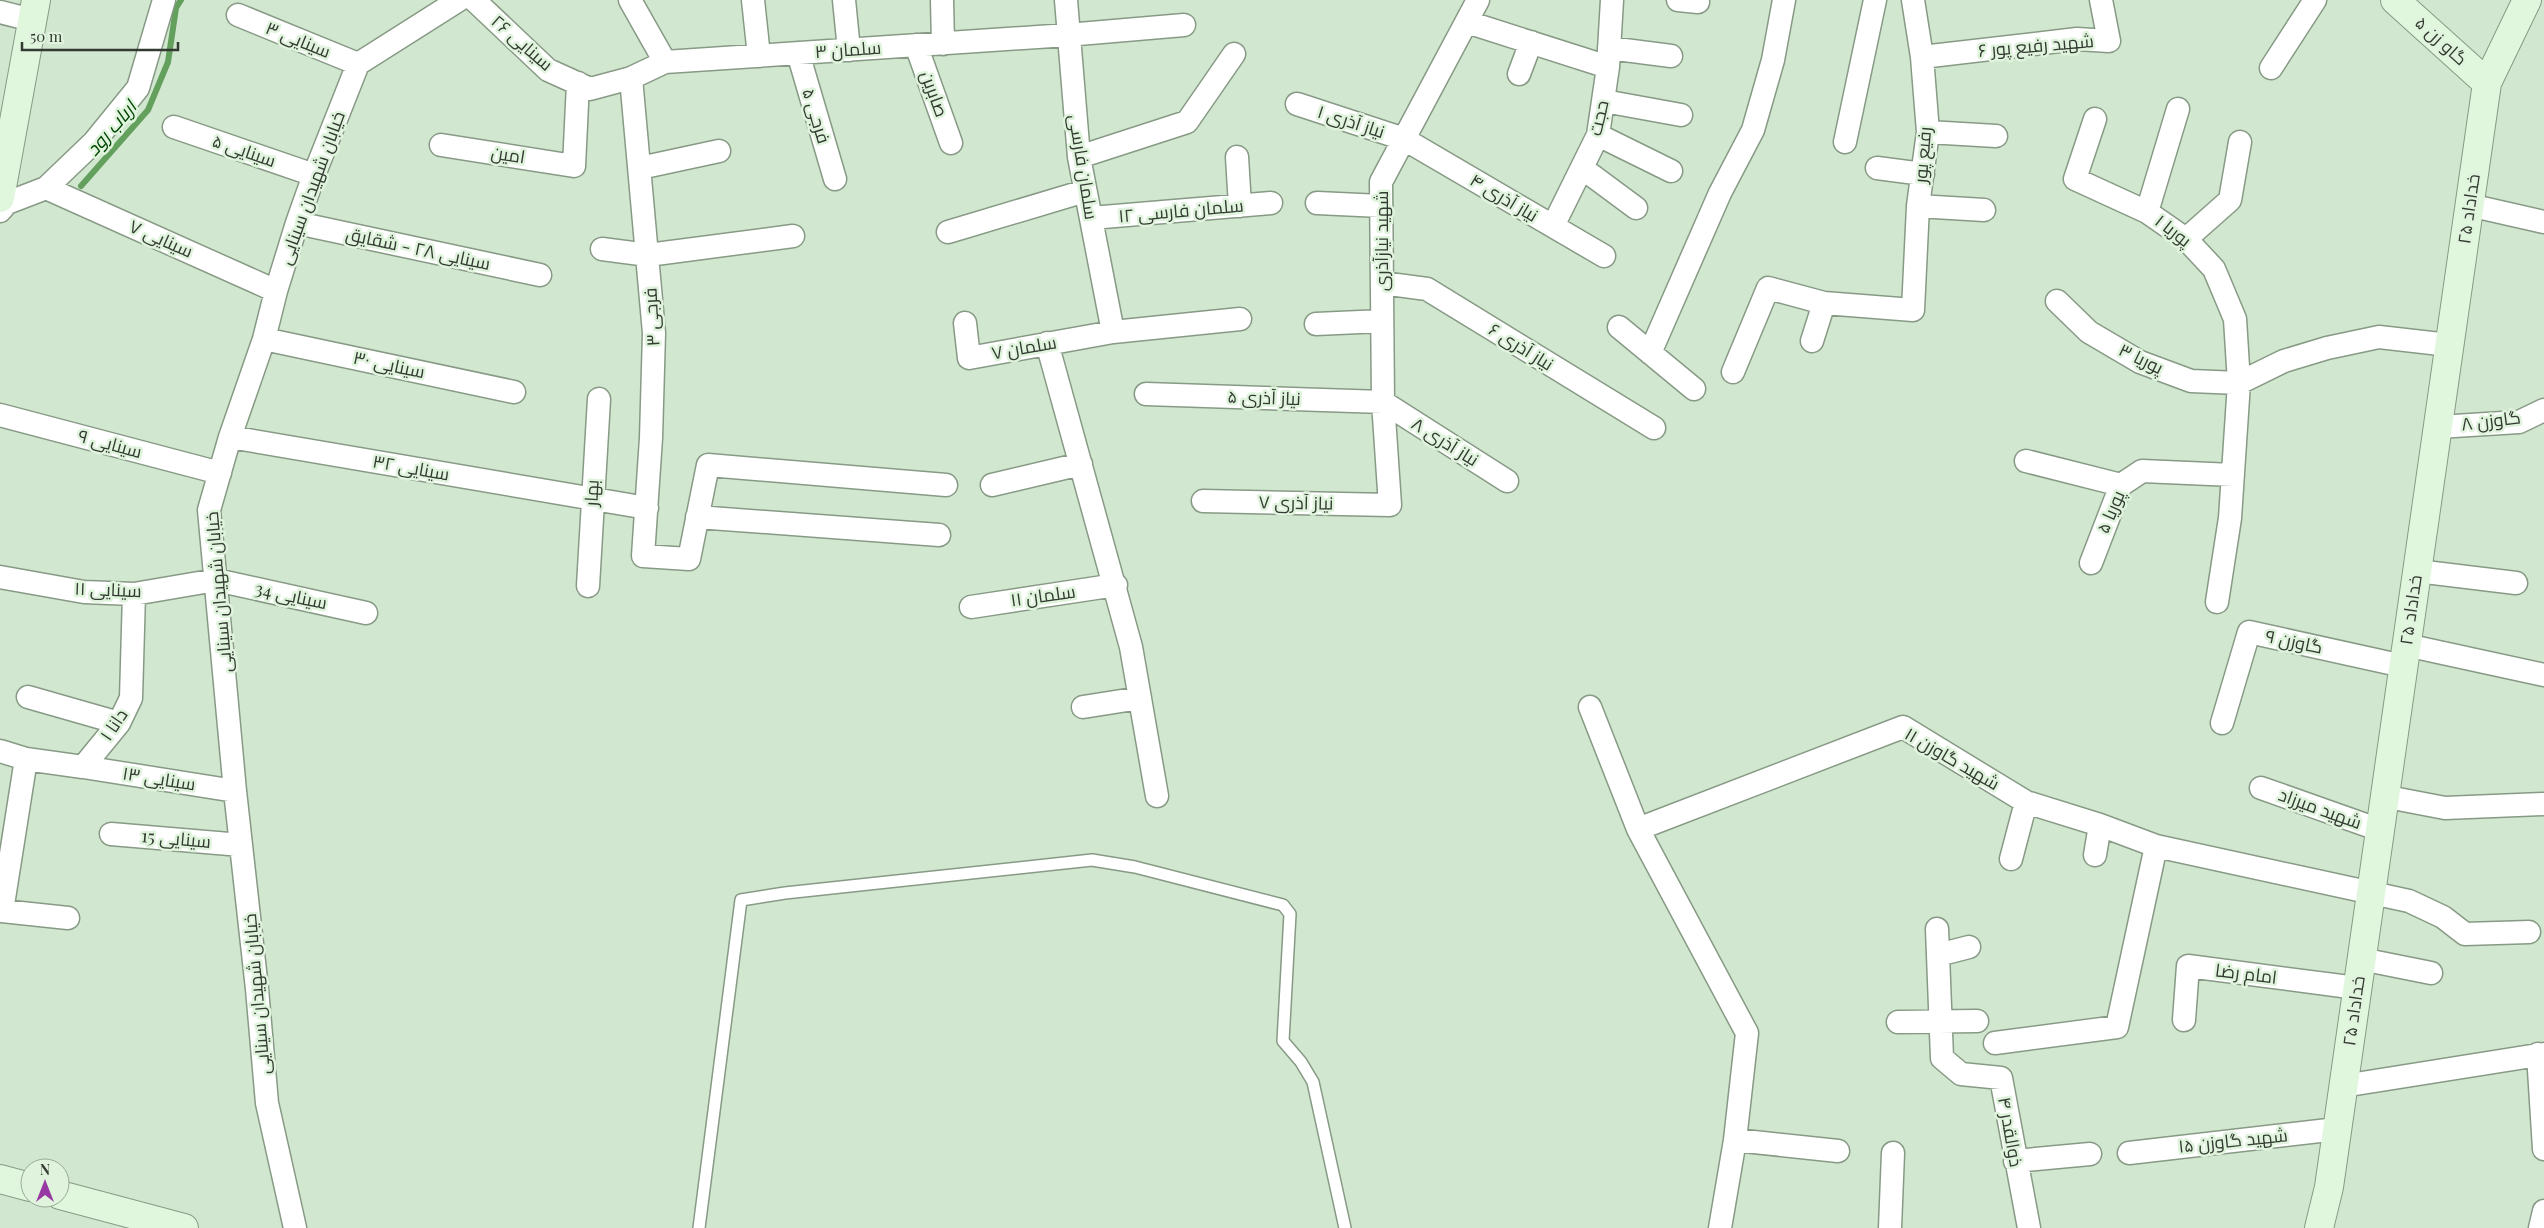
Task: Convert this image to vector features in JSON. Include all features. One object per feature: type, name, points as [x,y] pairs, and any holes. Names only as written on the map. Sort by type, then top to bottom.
[{"type":"street","points":[[0,211],[7,203],[46,188],[94,142],[138,88],[164,0]]},
{"type":"street","points":[[358,64],[459,0]]},
{"type":"street","name":"سینایی ۲۶","points":[[474,0],[548,70],[590,89],[631,78]]},
{"type":"street","points":[[630,0],[665,62]]},
{"type":"street","points":[[753,0],[759,56]]},
{"type":"street","points":[[844,0],[849,50]]},
{"type":"street","points":[[942,0],[943,44]]},
{"type":"street","name":"سلمان فارسی","points":[[1066,0],[1079,157],[1113,332]]},
{"type":"street","name":"شهید نیازآذری","points":[[1390,505],[1382,402],[1381,182],[1478,0]]},
{"type":"street","name":"حجت","points":[[1553,226],[1598,135],[1604,101],[1612,0]]},
{"type":"street","points":[[1650,353],[1720,193],[1753,130],[1773,60],[1784,0]]},
{"type":"street","points":[[1845,142],[1875,0]]},
{"type":"street","name":"رفیع پور","points":[[1824,304],[1913,310],[1918,206],[1924,174],[1928,132],[1922,57],[1914,0]]},
{"type":"street","name":"شهید رفیع پور ۶","points":[[1922,57],[2077,39],[2109,40],[2100,0]]},
{"type":"street","points":[[2271,68],[2315,0]]},
{"type":"street","name":"گاو زن ۵","points":[[2395,0],[2487,83]]},
{"type":"street","name":"خداداد ۲۵","points":[[2319,1228],[2329,1187],[2487,83],[2526,0]]},
{"type":"street","points":[[0,12],[34,10],[0,198]]},
{"type":"street","name":"سینایی ۳","points":[[238,15],[358,64]]},
{"type":"street","points":[[1467,22],[1531,42],[1608,57],[1671,56]]},
{"type":"street","name":"سلمان ۳","points":[[631,78],[665,62],[943,44],[1184,25]]},
{"type":"street","points":[[1519,74],[1531,42]]},
{"type":"street","name":"صابرین","points":[[916,45],[951,143]]},
{"type":"street","name":"فرجی ۵","points":[[798,53],[835,179]]},
{"type":"street","points":[[1079,157],[1187,122],[1234,54]]},
{"type":"street","name":"خیابان شهیدان سینایی","points":[[295,1228],[267,1103],[258,989],[235,791],[209,510],[230,437],[264,338],[297,222],[358,64]]},
{"type":"street","name":"فرجی ۳","points":[[631,78],[654,333],[647,508],[643,556],[689,559],[697,517]]},
{"type":"street","name":"امین","points":[[441,145],[574,166],[578,83]]},
{"type":"street","points":[[1604,101],[1681,115]]},
{"type":"street","name":"نیاز آذری ۱","points":[[1297,104],[1404,139]]},
{"type":"street","points":[[2147,212],[2178,109]]},
{"type":"street","name":"پوریا ۱","points":[[2095,119],[2075,179],[2147,212],[2186,239],[2214,269],[2235,319],[2239,383],[2230,518],[2217,602]]},
{"type":"street","name":"سینایی ۵","points":[[174,127],[314,175]]},
{"type":"street","points":[[1928,132],[1996,136]]},
{"type":"street","points":[[1598,135],[1671,171]]},
{"type":"street","name":"نیاز آذری ۴","points":[[1404,139],[1604,256]]},
{"type":"street","points":[[2186,239],[2230,200],[2240,142]]},
{"type":"street","points":[[640,168],[719,151]]},
{"type":"street","points":[[1237,156],[1240,206]]},
{"type":"street","points":[[1582,168],[1636,208]]},
{"type":"street","points":[[1877,168],[1924,174]]},
{"type":"street","name":"سینایی ۷","points":[[46,188],[276,291]]},
{"type":"street","points":[[948,232],[1085,191]]},
{"type":"street","name":"سلمان فارسی ۱۲","points":[[1091,218],[1271,203]]},
{"type":"street","points":[[1317,203],[1381,206]]},
{"type":"street","points":[[2469,205],[2544,222]]},
{"type":"street","points":[[1918,206],[1984,210]]},
{"type":"street","name":"سینایی ۲۸ - شقایق","points":[[297,222],[540,275]]},
{"type":"street","points":[[602,249],[648,255],[793,236]]},
{"type":"street","name":"نیاز آذری ۶","points":[[1382,283],[1427,289],[1654,428]]},
{"type":"street","points":[[1733,372],[1768,288],[1824,304],[1812,341]]},
{"type":"street","name":"پوریا ۳","points":[[2057,301],[2088,332],[2140,362],[2191,381],[2239,383]]},
{"type":"street","name":"سلمان ۷","points":[[965,323],[969,358],[1113,332],[1240,319]]},
{"type":"street","points":[[1316,324],[1382,321]]},
{"type":"street","points":[[1619,327],[1694,389]]},
{"type":"street","name":"سینایی ۳۰","points":[[264,338],[514,392]]},
{"type":"street","points":[[2239,383],[2284,362],[2327,348],[2379,338],[2449,345]]},
{"type":"street","points":[[1047,343],[1116,586],[1131,647],[1157,796]]},
{"type":"street","name":"نیاز آذری ۵","points":[[1146,394],[1382,402]]},
{"type":"street","name":"بهار","points":[[588,586],[599,399]]},
{"type":"street","name":"نیاز آذری ۸","points":[[1382,402],[1507,481]]},
{"type":"street","name":"گاوزن ۸","points":[[2438,427],[2519,422],[2544,410]]},
{"type":"street","name":"سینایی ۹","points":[[0,415],[220,473]]},
{"type":"street","name":"سینایی ۳۲","points":[[230,437],[647,508]]},
{"type":"street","points":[[2026,462],[2121,486]]},
{"type":"street","points":[[992,485],[1081,464]]},
{"type":"street","points":[[939,535],[697,517],[708,465],[946,485]]},
{"type":"street","name":"پوریا ۵","points":[[2091,563],[2121,486],[2142,470],[2233,475]]},
{"type":"street","name":"نیاز آذری ۷","points":[[1203,501],[1390,505]]},
{"type":"street","points":[[2417,570],[2516,583]]},
{"type":"street","name":"سینایی ۱۱","points":[[0,577],[84,592],[134,594],[216,580]]},
{"type":"street","name":"سینایی 34","points":[[216,580],[366,613]]},
{"type":"street","name":"سلمان ۱۱","points":[[971,607],[1116,586]]},
{"type":"street","name":"دانا ۱","points":[[83,767],[119,723],[131,698],[134,594]]},
{"type":"street","name":"گاوزن ۹","points":[[2222,723],[2249,632],[2405,655]]},
{"type":"street","points":[[2405,655],[2544,675]]},
{"type":"street","points":[[28,697],[119,723]]},
{"type":"street","points":[[1084,707],[1140,698]]},
{"type":"street","points":[[1590,707],[1638,829],[1747,1033],[1735,1140],[1720,1228]]},
{"type":"street","name":"شهید گاوزن ۱۱","points":[[1638,829],[1903,727],[2026,802],[2100,825],[2156,846],[2409,901],[2443,918],[2465,934],[2529,932]]},
{"type":"street","points":[[0,752],[26,759],[83,767]]},
{"type":"street","points":[[26,759],[2,911],[68,918]]},
{"type":"street","name":"سینایی ۱۳","points":[[83,767],[235,791]]},
{"type":"street","name":"شهید میرزاد","points":[[2261,788],[2380,830]]},
{"type":"street","points":[[2385,794],[2398,799],[2445,808],[2544,804]]},
{"type":"street","points":[[2011,860],[2026,802]]},
{"type":"street","points":[[2095,855],[2100,825]]},
{"type":"street","name":"سینایی 15","points":[[111,834],[241,844]]},
{"type":"street","points":[[1995,1043],[2117,1026],[2156,846]]},
{"type":"street","name":"ذوالقدر ۴","points":[[1937,929],[1942,1058],[1961,1074],[2001,1078],[2029,1228]]},
{"type":"street","points":[[1938,955],[1969,947]]},
{"type":"street","points":[[2361,959],[2431,973]]},
{"type":"street","name":"امام رضا","points":[[2184,1020],[2188,966],[2356,988]]},
{"type":"street","points":[[1898,1022],[1977,1021]]},
{"type":"street","points":[[2343,1086],[2541,1054],[2543,1138]]},
{"type":"street","name":"شهید گاوزن ۱۵","points":[[2129,1153],[2337,1129]]},
{"type":"street","points":[[1735,1140],[1838,1151]]},
{"type":"street","points":[[1890,1228],[1893,1153]]},
{"type":"street","points":[[2015,1161],[2090,1154]]},
{"type":"street","points":[[0,1179],[20,1184]]},
{"type":"street","points":[[70,1198],[184,1228]]},
{"type":"street","points":[[2540,1228],[2544,1211]]},
{"type":"lane","points":[[699,1228],[741,900],[785,893],[1092,860],[1135,868],[1283,905],[1290,914],[1283,1041],[1301,1062],[1313,1082],[1345,1228]]},
{"type":"waterway","name":"ارباب رود","points":[[81,186],[148,110],[168,62],[176,8],[181,0]]}]
